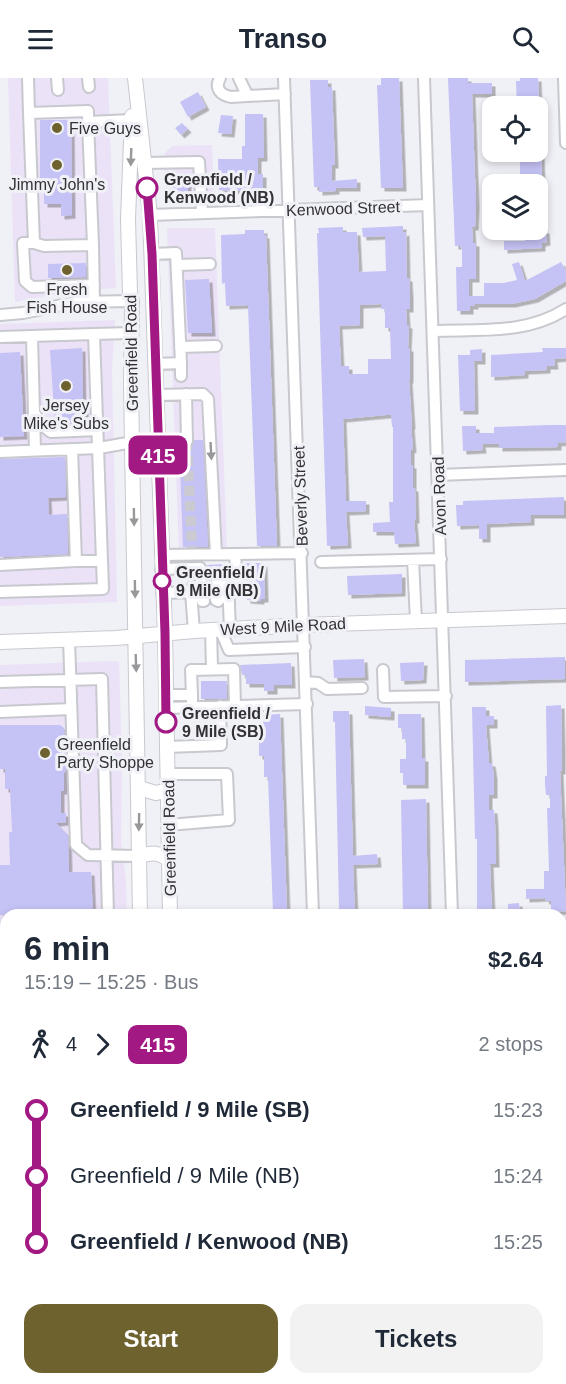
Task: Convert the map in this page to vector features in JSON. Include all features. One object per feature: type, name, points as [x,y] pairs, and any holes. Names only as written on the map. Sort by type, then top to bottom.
[{"type":"main road","name":"Greenfield Road","points":[[134,78],[128,219],[132,301],[130,333],[140,909]]},
{"type":"main road","name":"Greenfield Road","points":[[134,78],[150,215],[152,254],[165,633],[170,909]]},
{"type":"main road","points":[[131,385],[142,391],[156,393]]},
{"type":"main road","points":[[132,457],[140,452],[150,453],[158,459]]},
{"type":"main road","name":"West 9 Mile Road","points":[[0,642],[304,625],[566,616]]},
{"type":"main road","points":[[139,788],[156,793],[169,790]]},
{"type":"main road","points":[[139,856],[159,854],[164,855],[169,861]]},
{"type":"street","points":[[28,78],[34,243]]},
{"type":"street","points":[[57,78],[58,90]]},
{"type":"street","points":[[220,78],[217,86],[219,92],[225,96],[285,94]]},
{"type":"street","points":[[239,78],[248,95]]},
{"type":"street","name":"Beverly Street","points":[[285,78],[313,909]]},
{"type":"street","name":"Avon Road","points":[[424,78],[444,620],[452,909]]},
{"type":"street","points":[[564,78],[566,143]]},
{"type":"street","points":[[29,113],[88,111],[94,302]]},
{"type":"street","points":[[88,122],[132,120]]},
{"type":"street","points":[[144,163],[199,162],[202,213]]},
{"type":"street","name":"Kenwood Street","points":[[150,215],[428,205]]},
{"type":"street","points":[[93,245],[44,246],[23,243],[25,281],[28,285],[32,287],[94,285]]},
{"type":"street","points":[[152,254],[176,249],[181,376]]},
{"type":"street","points":[[177,265],[210,264]]},
{"type":"street","points":[[0,315],[23,313],[77,302],[132,301]]},
{"type":"street","points":[[433,331],[523,326],[550,318],[566,309]]},
{"type":"street","points":[[0,337],[130,333]]},
{"type":"street","points":[[0,592],[103,589],[94,334]]},
{"type":"street","points":[[32,337],[35,450]]},
{"type":"street","points":[[180,347],[216,346]]},
{"type":"street","points":[[155,364],[181,363]]},
{"type":"street","points":[[156,393],[203,394],[208,399],[216,554]]},
{"type":"street","points":[[186,394],[187,441]]},
{"type":"street","points":[[34,414],[51,432],[98,430]]},
{"type":"street","points":[[0,452],[99,448],[133,442]]},
{"type":"street","points":[[72,449],[76,561]]},
{"type":"street","points":[[438,475],[566,471]]},
{"type":"street","points":[[161,562],[192,551],[216,554],[302,553]]},
{"type":"street","points":[[212,669],[228,581],[237,581],[235,554]]},
{"type":"street","points":[[321,562],[441,559]]},
{"type":"street","points":[[413,560],[416,621]]},
{"type":"street","points":[[0,565],[102,561]]},
{"type":"street","points":[[161,562],[218,601],[228,591]]},
{"type":"street","points":[[162,593],[200,587]]},
{"type":"street","points":[[194,631],[200,587]]},
{"type":"street","points":[[220,629],[229,650],[305,647]]},
{"type":"street","points":[[69,639],[75,845],[88,855],[139,856]]},
{"type":"street","points":[[192,707],[191,670],[212,669],[234,669],[235,706]]},
{"type":"street","points":[[383,670],[384,697],[446,696]]},
{"type":"street","points":[[0,682],[102,679],[108,909]]},
{"type":"street","points":[[306,682],[318,683],[327,689],[362,688]]},
{"type":"street","points":[[166,701],[192,695]]},
{"type":"street","points":[[166,701],[192,707],[307,704]]},
{"type":"street","points":[[166,747],[221,745],[220,706]]},
{"type":"street","points":[[0,712],[71,709]]},
{"type":"street","points":[[168,774],[227,774],[229,820],[168,825]]},
{"type":"shaded area","points":[[8,78],[108,78],[116,288],[75,291],[15,302]]},
{"type":"shaded area","points":[[212,145],[214,199],[165,201],[164,154],[172,146]]},
{"type":"shaded area","points":[[167,228],[215,228],[227,550],[179,551]]},
{"type":"shaded area","points":[[115,320],[112,370],[117,602],[0,606],[0,324]]},
{"type":"shaded area","points":[[119,662],[122,758],[121,842],[127,909],[0,909],[0,665]]},
{"type":"building","points":[[381,78],[399,78],[403,188],[381,188],[377,85],[381,85]]},
{"type":"building","points":[[448,78],[468,78],[468,83],[492,83],[492,94],[472,94],[476,205],[475,227],[472,227],[473,243],[476,243],[476,279],[469,279],[469,296],[484,296],[484,283],[504,283],[517,280],[512,264],[519,262],[525,281],[561,262],[566,271],[566,281],[535,299],[512,304],[475,304],[475,306],[470,306],[470,311],[457,311],[456,267],[462,267],[462,250],[460,246],[455,246]]},
{"type":"building","points":[[520,78],[538,78],[539,96],[517,96],[516,81],[520,81]]},
{"type":"building","points":[[310,80],[328,80],[328,87],[332,87],[335,165],[332,165],[332,181],[357,179],[357,188],[336,188],[336,191],[319,192],[319,187],[314,187]]},
{"type":"building","points":[[198,92],[206,107],[188,117],[180,102]]},
{"type":"building","points":[[245,114],[263,114],[264,158],[258,158],[258,174],[263,174],[263,192],[219,190],[218,159],[242,159],[242,146],[245,146]]},
{"type":"building","points":[[221,115],[233,116],[231,134],[218,133]]},
{"type":"building","points":[[40,120],[71,120],[72,215],[61,216],[61,204],[44,204],[44,178],[40,178]]},
{"type":"building","points":[[182,123],[188,129],[181,135],[175,128]]},
{"type":"building","points":[[520,162],[541,162],[542,174],[520,174]]},
{"type":"building","points":[[172,173],[188,173],[188,195],[172,195]]},
{"type":"building","points":[[403,226],[403,233],[406,232],[407,278],[409,278],[410,296],[410,309],[406,309],[407,325],[409,325],[408,348],[410,348],[409,380],[413,449],[411,450],[411,465],[413,465],[413,488],[415,488],[416,543],[395,544],[394,532],[373,532],[373,523],[390,522],[389,502],[393,502],[393,427],[391,415],[386,415],[343,419],[346,501],[366,501],[366,511],[346,512],[348,545],[327,546],[317,233],[319,233],[318,228],[343,227],[343,232],[357,232],[359,272],[386,271],[385,236],[363,237],[362,228]],"holes":[[[381,304],[381,309],[385,309],[385,328],[390,328],[391,359],[368,359],[368,374],[349,374],[349,366],[341,366],[339,326],[360,325],[360,305]]]},
{"type":"building","points":[[245,230],[264,230],[264,235],[266,235],[277,546],[257,546],[248,305],[226,306],[225,283],[222,284],[221,235],[245,234]]},
{"type":"building","points":[[547,240],[547,242],[542,243],[542,248],[504,250],[504,241]]},
{"type":"building","points":[[86,263],[86,277],[48,278],[48,264]]},
{"type":"building","points":[[209,279],[212,333],[188,333],[185,280]]},
{"type":"building","points":[[82,348],[85,423],[55,424],[50,350]]},
{"type":"building","points":[[542,348],[566,348],[566,358],[554,359],[555,366],[547,366],[547,370],[525,371],[525,375],[491,377],[491,355],[543,352]]},
{"type":"building","points":[[482,349],[482,361],[474,361],[475,411],[460,411],[458,355],[470,355],[470,350]]},
{"type":"building","points":[[20,352],[24,436],[0,437],[0,353]]},
{"type":"building","points":[[566,425],[566,442],[558,443],[558,447],[499,448],[499,444],[482,444],[483,450],[463,451],[462,426],[476,426],[476,433],[494,433],[494,427]]},
{"type":"building","points":[[194,440],[203,440],[208,547],[183,547],[179,441],[183,447],[188,448],[193,445]]},
{"type":"building","points":[[65,457],[66,497],[48,498],[49,515],[67,514],[68,554],[0,557],[0,459]]},
{"type":"building","points":[[564,497],[564,515],[531,515],[531,522],[487,524],[487,539],[479,539],[479,525],[457,526],[456,505],[463,505],[463,501]]},
{"type":"building","points":[[246,563],[264,563],[265,599],[261,601],[247,600]]},
{"type":"building","points":[[228,564],[229,573],[208,582],[207,565]]},
{"type":"building","points":[[402,574],[402,593],[348,595],[347,576]]},
{"type":"building","points":[[565,657],[565,679],[465,682],[465,660]]},
{"type":"building","points":[[364,659],[365,677],[334,678],[333,660]]},
{"type":"building","points":[[424,662],[423,680],[401,681],[400,663]]},
{"type":"building","points":[[291,663],[292,685],[274,685],[274,691],[264,691],[264,684],[246,684],[246,675],[242,675],[240,665]]},
{"type":"building","points":[[201,681],[227,681],[227,699],[201,699]]},
{"type":"building","points":[[561,705],[562,771],[560,771],[566,909],[551,909],[551,901],[546,901],[545,898],[526,899],[526,889],[544,889],[544,871],[549,871],[547,808],[550,808],[550,795],[546,795],[545,784],[545,776],[547,776],[546,706]]},
{"type":"building","points":[[365,706],[391,708],[391,717],[365,715]]},
{"type":"building","points":[[472,707],[486,707],[486,716],[494,716],[494,725],[486,725],[489,763],[492,763],[494,776],[494,795],[489,795],[489,810],[494,810],[495,823],[496,864],[490,864],[492,909],[477,909],[477,839],[475,839]]},
{"type":"building","points":[[333,711],[349,711],[353,856],[377,854],[378,864],[353,865],[355,909],[339,909],[335,722],[333,722]]},
{"type":"building","points":[[280,714],[287,909],[273,909],[268,777],[264,777],[264,756],[259,756],[259,740],[264,737],[263,715]]},
{"type":"building","points":[[398,714],[421,714],[425,785],[403,785],[400,759],[406,759],[406,739],[402,739],[402,728],[398,728]]},
{"type":"building","points":[[0,725],[60,725],[64,728],[66,770],[64,791],[61,791],[61,813],[66,813],[66,822],[56,823],[68,835],[69,872],[91,872],[93,909],[0,909],[0,865],[10,865],[9,832],[12,832],[10,789],[5,789],[5,769],[0,769]]},
{"type":"building","points":[[426,799],[428,909],[403,909],[401,800]]},
{"type":"building","points":[[519,903],[520,909],[508,909],[508,904]]},
{"type":"tunnel","points":[[187,441],[192,548]]},
{"type":"tunnel","points":[[193,574],[193,586]]},
{"type":"tunnel","points":[[204,592],[215,591]]},
{"type":"bus line","name":"415","points":[[147,188],[152,254],[166,722]]},
{"type":"place","name":"Five Guys","points":[[57,128]]},
{"type":"place","name":"Jimmy John's","points":[[57,165]]},
{"type":"place","name":"Greenfield / Kenwood (NB)","points":[[147,188]]},
{"type":"place","name":"Fresh Fish House","points":[[67,270]]},
{"type":"place","name":"Jersey Mike's Subs","points":[[66,386]]},
{"type":"place","name":"Greenfield / 9 Mile (NB)","points":[[162,581]]},
{"type":"place","name":"Greenfield / 9 Mile (SB)","points":[[166,722]]},
{"type":"place","name":"Greenfield Party Shoppe","points":[[45,753]]}]
